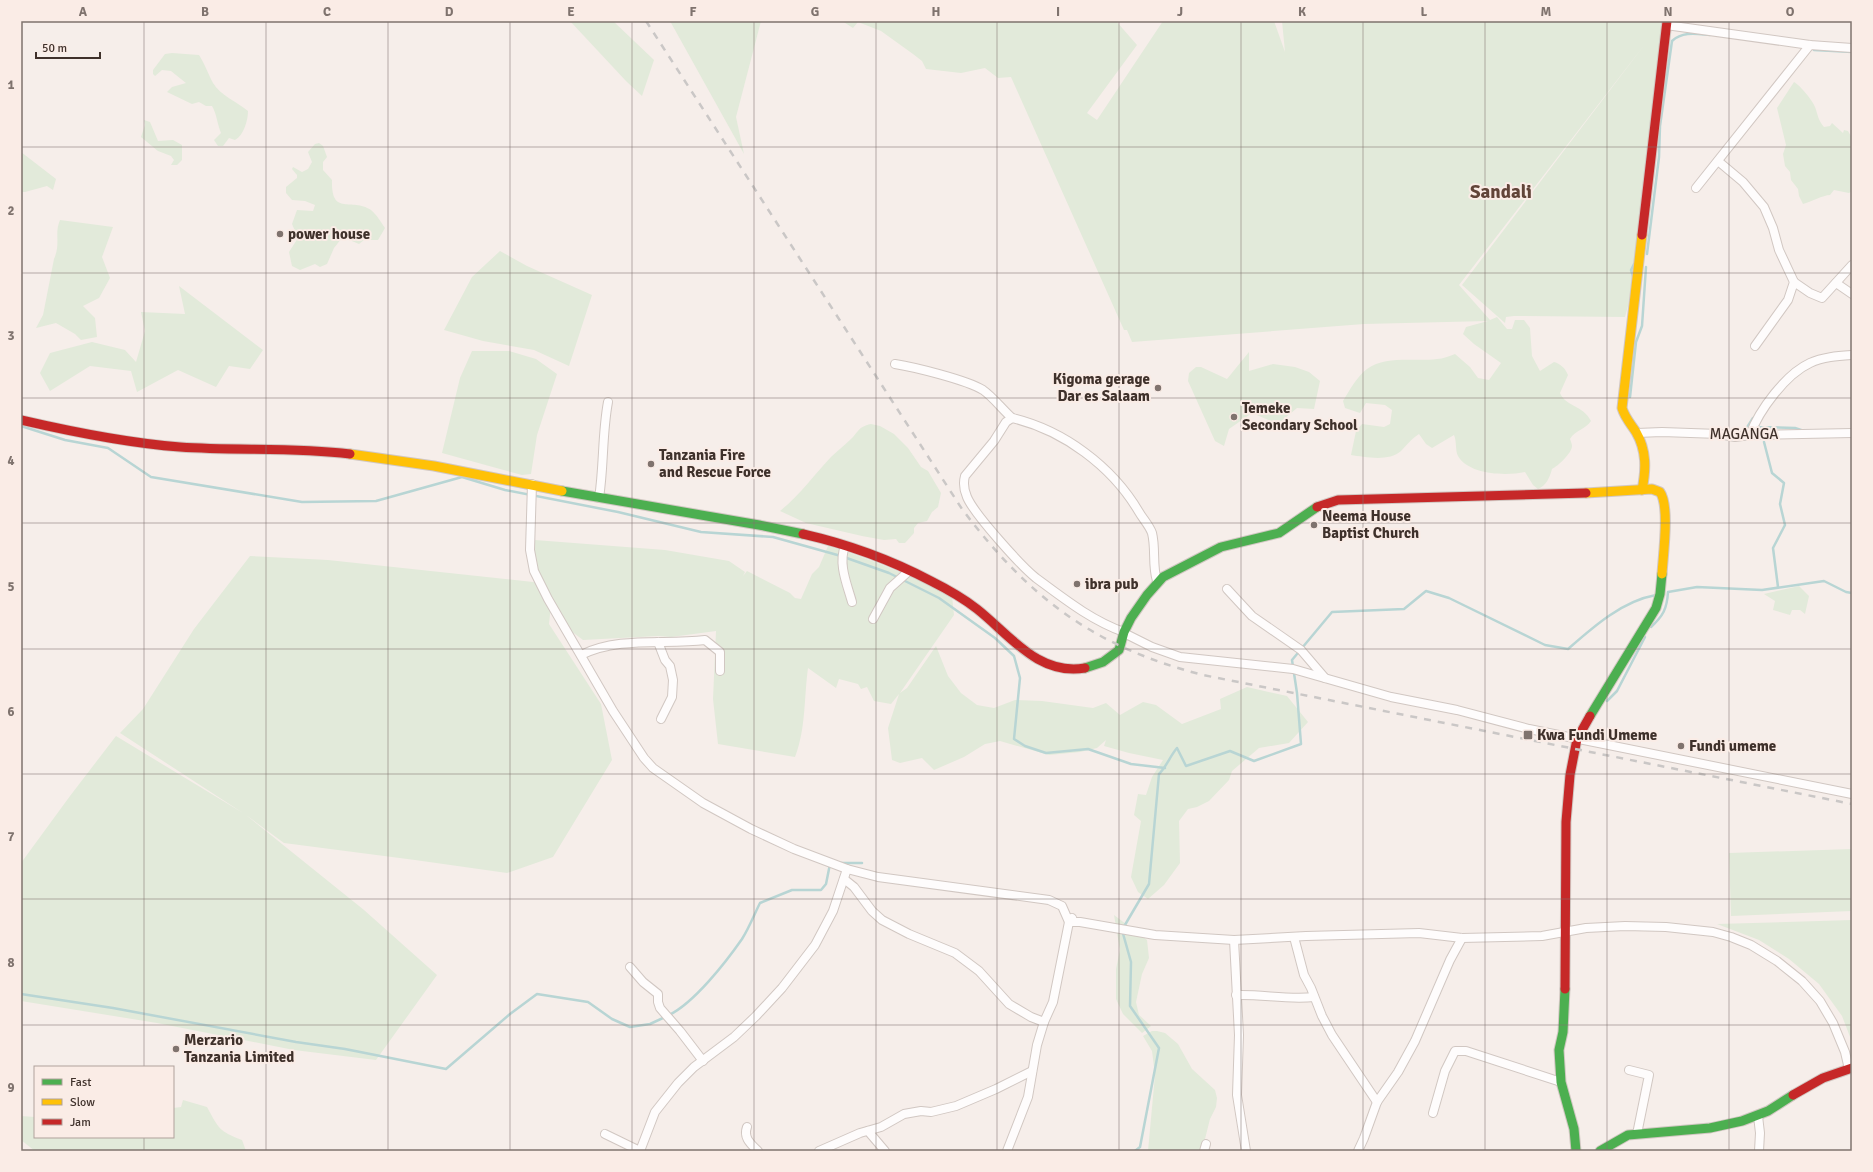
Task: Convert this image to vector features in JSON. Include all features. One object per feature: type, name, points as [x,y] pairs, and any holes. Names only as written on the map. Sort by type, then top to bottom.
[{"type":"street","points":[[1642,490],[1647,466],[1637,433],[1627,421],[1622,408],[1666,23],[1810,45],[1835,48],[1852,48]]},
{"type":"street","points":[[1835,48],[1838,45],[1852,42]]},
{"type":"street","points":[[1696,188],[1810,45]]},
{"type":"street","points":[[1718,161],[1743,182],[1764,207],[1773,228],[1779,250],[1794,282],[1810,293],[1822,298],[1852,265]]},
{"type":"street","points":[[1755,346],[1788,300],[1794,282]]},
{"type":"street","points":[[1836,283],[1852,294]]},
{"type":"street","points":[[1750,435],[1762,408],[1798,371],[1810,363],[1852,355]]},
{"type":"street","points":[[895,364],[908,366],[983,390],[1012,418],[1040,427],[1079,447],[1120,485],[1134,503],[1151,532],[1154,571],[1157,581]]},
{"type":"street","points":[[599,498],[602,478],[604,429],[608,402]]},
{"type":"street","points":[[1012,418],[1006,422],[994,441],[965,476],[963,482],[967,497],[1005,546],[1035,577],[1096,619],[1152,647],[1180,657],[1288,668],[1392,697],[1457,710],[1529,729],[1852,794]]},
{"type":"street","points":[[21,420],[140,444],[184,447],[333,451],[441,467],[599,498],[788,531],[869,554],[928,579],[980,611],[1022,649],[1044,663],[1066,669],[1092,666],[1104,661],[1119,650],[1124,632],[1157,581],[1221,547],[1278,533],[1314,508],[1338,500],[1594,493],[1642,490],[1657,491],[1662,495],[1663,500],[1665,538],[1660,594],[1656,608],[1609,682],[1577,739],[1570,774],[1566,822],[1565,1007],[1563,1032],[1559,1050],[1561,1082],[1574,1129],[1576,1151]]},
{"type":"street","name":"MAGANGA","points":[[1637,433],[1662,432],[1719,434],[1735,437],[1750,435],[1852,433]]},
{"type":"street","points":[[532,484],[530,550],[534,570],[548,599],[613,711],[644,758],[654,768],[703,803],[751,830],[794,849],[847,869],[878,877],[1049,900],[1062,906],[1071,920],[1155,935],[1234,940],[1419,933],[1462,938],[1542,936],[1598,927],[1666,927],[1713,932],[1751,945],[1777,961],[1802,981],[1820,1001],[1833,1023],[1851,1068],[1814,1082],[1773,1109],[1744,1122],[1696,1130],[1637,1134],[1621,1138],[1600,1151]]},
{"type":"street","points":[[845,546],[841,556],[852,602]]},
{"type":"street","points":[[873,619],[890,588],[909,571]]},
{"type":"street","points":[[1227,589],[1252,616],[1301,650],[1325,678]]},
{"type":"street","points":[[581,655],[594,649],[610,646],[705,640],[720,652],[720,672]]},
{"type":"street","points":[[658,642],[661,652],[670,666],[673,680],[672,697],[660,719]]},
{"type":"street","points":[[605,1134],[640,1151],[655,1112],[678,1083],[734,1037],[782,988],[797,969],[828,923],[847,869]]},
{"type":"street","points":[[844,879],[854,887],[872,911],[882,920],[909,934],[955,953],[979,971],[1009,1004],[1031,1017],[1044,1022]]},
{"type":"street","points":[[1008,1151],[1028,1097],[1032,1082],[1032,1071],[1044,1022],[1053,1002],[1071,920]]},
{"type":"street","points":[[1294,937],[1304,975],[1332,1035],[1377,1102]]},
{"type":"street","points":[[1358,1151],[1377,1102],[1398,1072],[1415,1041],[1433,997],[1462,938]]},
{"type":"street","points":[[1234,940],[1239,1035],[1237,1095],[1246,1151]]},
{"type":"street","points":[[630,967],[643,982],[658,994],[659,1005],[703,1061]]},
{"type":"street","points":[[1236,995],[1289,998],[1314,997]]},
{"type":"street","points":[[1433,1112],[1445,1070],[1457,1050],[1466,1051],[1561,1082]]},
{"type":"street","points":[[1629,1070],[1649,1075],[1637,1134]]},
{"type":"street","points":[[819,1151],[833,1148],[868,1131],[881,1127],[899,1116],[910,1112],[931,1112],[956,1106],[996,1089],[1032,1071]]},
{"type":"street","points":[[1758,1116],[1760,1133],[1759,1151]]},
{"type":"street","points":[[747,1127],[746,1131],[748,1142],[758,1151]]},
{"type":"street","points":[[868,1131],[885,1151]]},
{"type":"green space","points":[[570,21],[613,21],[654,60],[642,96],[626,81]]},
{"type":"green space","points":[[670,21],[761,21],[736,117],[744,154]]},
{"type":"green space","points":[[842,21],[1116,21],[1137,45],[1087,113],[1097,120],[1163,21],[1274,21],[1285,52],[1282,21],[1661,21],[1662,32],[1657,62],[1632,278],[1625,317],[1514,316],[1506,317],[1505,323],[1462,285],[1645,44],[1459,285],[1490,320],[1497,317],[1507,329],[1512,329],[1515,320],[1524,320],[1530,328],[1532,356],[1540,371],[1554,362],[1566,370],[1568,375],[1560,393],[1566,401],[1584,412],[1591,421],[1572,436],[1570,439],[1572,446],[1570,452],[1558,465],[1552,469],[1547,481],[1538,489],[1533,485],[1525,472],[1498,474],[1488,473],[1470,467],[1458,456],[1454,435],[1432,448],[1426,444],[1419,434],[1401,451],[1390,457],[1377,458],[1351,455],[1356,431],[1362,424],[1384,427],[1390,424],[1392,410],[1385,405],[1366,403],[1360,413],[1345,408],[1343,401],[1360,375],[1375,365],[1392,360],[1439,359],[1455,354],[1470,367],[1478,378],[1489,380],[1501,363],[1474,344],[1463,334],[1466,327],[1488,321],[1364,324],[1132,342],[1127,330],[1124,330],[1011,77],[998,78],[985,68],[961,73],[926,69],[922,61],[881,31],[858,22],[853,28]]},
{"type":"green space","points":[[172,53],[199,55],[216,87],[224,95],[248,111],[245,127],[238,138],[235,140],[229,138],[223,146],[218,146],[214,140],[221,133],[212,106],[206,106],[199,102],[192,104],[167,92],[172,87],[186,83],[171,71],[162,70],[155,76],[153,74],[153,70],[165,54]]},
{"type":"green space","points":[[1794,82],[1812,101],[1819,120],[1824,127],[1830,126],[1832,123],[1843,133],[1844,130],[1848,131],[1852,138],[1852,191],[1849,193],[1834,190],[1830,195],[1803,204],[1799,196],[1798,189],[1791,180],[1790,172],[1785,166],[1783,154],[1786,145],[1777,108]]},
{"type":"green space","points":[[144,120],[150,122],[158,141],[173,140],[182,145],[182,160],[177,165],[171,165],[174,160],[171,156],[158,151],[141,137],[145,125]]},
{"type":"green space","points":[[319,143],[323,146],[327,157],[323,162],[323,170],[332,180],[335,198],[344,204],[364,206],[371,210],[385,228],[378,240],[364,240],[359,244],[347,239],[345,234],[334,248],[327,264],[320,267],[315,264],[300,270],[292,266],[289,252],[298,238],[292,224],[297,210],[313,211],[315,205],[305,201],[292,200],[286,193],[286,187],[297,178],[297,175],[292,169],[293,167],[302,172],[308,169],[312,162],[308,152],[315,144]]},
{"type":"green space","points":[[21,152],[56,179],[53,190],[47,186],[21,192]]},
{"type":"green space","points":[[60,220],[113,227],[102,257],[110,278],[99,298],[83,306],[95,318],[97,337],[81,340],[75,334],[56,323],[36,328],[43,315],[57,248],[58,225]]},
{"type":"green space","points":[[500,251],[527,266],[592,295],[569,366],[534,350],[483,341],[444,330],[472,277]]},
{"type":"green space","points":[[179,286],[263,350],[250,369],[229,366],[216,387],[178,370],[137,392],[131,371],[90,366],[50,391],[40,373],[50,353],[92,342],[125,350],[136,362],[145,331],[141,312],[185,314]]},
{"type":"green space","points":[[472,351],[509,351],[536,359],[557,374],[537,435],[531,474],[522,475],[442,453],[460,378]]},
{"type":"green space","points":[[1249,352],[1249,371],[1273,364],[1295,367],[1309,372],[1320,381],[1314,409],[1297,408],[1278,424],[1252,413],[1229,429],[1224,446],[1215,441],[1188,381],[1189,373],[1196,367],[1201,367],[1227,379]]},
{"type":"green space","points":[[871,424],[880,426],[894,434],[908,448],[921,467],[928,471],[941,493],[938,507],[932,512],[927,521],[918,523],[914,528],[914,533],[905,543],[899,543],[896,539],[884,540],[806,523],[780,511],[859,430]]},
{"type":"green space","points":[[535,540],[665,550],[729,561],[745,572],[743,576],[747,571],[790,593],[795,598],[801,599],[812,574],[819,567],[828,546],[876,562],[952,596],[954,615],[900,693],[907,688],[936,646],[948,676],[961,693],[977,705],[994,708],[1015,700],[1042,701],[1093,708],[1106,703],[1120,715],[1143,702],[1156,705],[1182,724],[1221,709],[1220,699],[1247,687],[1287,696],[1308,722],[1289,743],[1259,748],[1232,771],[1229,780],[1209,801],[1197,807],[1188,809],[1179,821],[1180,863],[1164,885],[1148,899],[1138,892],[1131,877],[1141,821],[1134,815],[1138,794],[1146,795],[1152,777],[1163,760],[1104,746],[1106,740],[1097,748],[1080,752],[1049,755],[1000,741],[985,744],[964,757],[934,770],[922,758],[900,763],[892,760],[888,728],[899,694],[891,704],[874,701],[867,687],[861,689],[858,684],[839,679],[836,688],[808,668],[803,724],[799,746],[795,757],[718,744],[713,699],[716,631],[671,637],[658,636],[583,640],[559,622],[551,605],[549,624],[601,704],[612,760],[553,857],[507,873],[284,843],[246,815],[364,910],[437,975],[376,1060],[294,1050],[157,1023],[21,1001],[21,863],[116,736],[243,813],[120,733],[143,709],[194,629],[250,556],[328,560],[542,583],[527,548]]},
{"type":"green space","points":[[1799,586],[1809,596],[1805,614],[1800,610],[1792,610],[1790,615],[1773,610],[1775,601],[1764,594]]},
{"type":"green space","points":[[1852,849],[1852,911],[1731,916],[1729,853]]},
{"type":"green space","points":[[1114,915],[1147,940],[1149,958],[1142,974],[1136,1002],[1139,1015],[1151,1026],[1142,1033],[1123,1014],[1116,999],[1116,969],[1120,950]]},
{"type":"green space","points":[[1852,920],[1852,1042],[1842,1016],[1819,984],[1789,959],[1759,940],[1717,924]]},
{"type":"green space","points":[[1152,1031],[1165,1033],[1178,1044],[1192,1069],[1215,1090],[1217,1098],[1216,1107],[1210,1119],[1202,1151],[1148,1151],[1155,1075],[1152,1051],[1143,1036]]},
{"type":"green space","points":[[183,1100],[207,1107],[217,1125],[229,1134],[242,1140],[246,1151],[35,1151],[21,1140],[21,1116],[34,1117],[34,1138],[174,1138],[174,1108],[181,1107]]},
{"type":"waterway","points":[[1647,254],[1659,157],[1660,126],[1672,41],[1685,34],[1710,35]]},
{"type":"waterway","points":[[1814,50],[1852,52]]},
{"type":"waterway","points":[[1633,276],[1631,270],[1634,264]]},
{"type":"waterway","points":[[1630,397],[1636,342],[1642,326],[1646,267]]},
{"type":"waterway","points":[[1739,433],[1746,429],[1753,418],[1756,419]]},
{"type":"waterway","points":[[1757,424],[1759,427],[1795,428],[1804,431]]},
{"type":"waterway","points":[[21,426],[65,440],[108,448],[151,477],[302,502],[376,501],[462,477],[505,490],[618,512],[701,532],[773,537],[841,556],[889,573],[939,598],[995,638],[1014,656],[1020,678],[1014,739],[1025,746],[1046,753],[1088,749],[1131,764],[1165,768]]},
{"type":"waterway","points":[[1764,442],[1772,473],[1784,483],[1780,504],[1785,525],[1773,548],[1778,587]]},
{"type":"waterway","points":[[1651,627],[1664,612],[1668,592],[1697,587],[1762,590],[1824,581],[1846,592],[1852,593]]},
{"type":"waterway","points":[[1135,1151],[1140,1147],[1159,1048],[1130,1006],[1131,962],[1122,930],[1149,884],[1159,774],[1177,748],[1186,766],[1230,751],[1254,761],[1301,744],[1297,693],[1292,660],[1332,612],[1404,609],[1426,591],[1449,598],[1545,645],[1568,649],[1598,624],[1620,609],[1643,598],[1656,595]]},
{"type":"waterway","points":[[1607,701],[1617,691],[1645,637]]},
{"type":"waterway","points":[[840,863],[862,863]]},
{"type":"waterway","points":[[669,1015],[679,1009],[699,992],[727,959],[742,939],[760,903],[792,890],[821,890],[826,884],[830,864]]},
{"type":"waterway","points":[[21,994],[113,1008],[296,1042],[345,1049],[446,1069],[510,1014],[537,994],[588,1002],[612,1019],[630,1027],[650,1024],[665,1017]]},
{"type":"railway","points":[[646,21],[962,509],[987,541],[1013,569],[1039,593],[1067,615],[1097,634],[1129,650],[1203,675],[1852,804]]},
{"type":"traffic: fast","points":[[562,491],[803,534]]},
{"type":"traffic: fast","points":[[1085,668],[1103,662],[1119,650],[1124,632],[1131,618],[1147,595],[1163,577],[1221,547],[1279,533],[1317,507]]},
{"type":"traffic: fast","points":[[1590,716],[1656,608],[1660,594],[1662,574]]},
{"type":"traffic: fast","points":[[1565,989],[1563,1032],[1559,1050],[1561,1082],[1574,1129],[1576,1151]]},
{"type":"traffic: fast","points":[[1600,1151],[1628,1135],[1710,1128],[1742,1121],[1768,1111],[1793,1095]]},
{"type":"traffic: slow","points":[[1642,235],[1622,408],[1626,418],[1640,439],[1644,453],[1645,468],[1642,490]]},
{"type":"traffic: slow","points":[[350,454],[434,466],[562,491]]},
{"type":"traffic: slow","points":[[1586,493],[1652,489],[1660,492],[1665,508],[1662,574]]},
{"type":"traffic: jam","points":[[1642,235],[1667,21]]},
{"type":"traffic: jam","points":[[21,420],[60,429],[140,443],[180,447],[307,451],[350,454]]},
{"type":"traffic: jam","points":[[1317,507],[1338,500],[1586,493]]},
{"type":"traffic: jam","points":[[803,534],[868,553],[916,573],[961,597],[989,619],[1013,641],[1039,660],[1053,666],[1068,669],[1085,668]]},
{"type":"traffic: jam","points":[[1565,989],[1566,822],[1570,775],[1577,739],[1590,716]]},
{"type":"traffic: jam","points":[[1793,1095],[1823,1078],[1852,1068]]},
{"type":"place","name":"power house","points":[[280,234]]},
{"type":"place","name":"Kigoma gerage Dar es Salaam","points":[[1158,388]]},
{"type":"place","name":"Temeke Secondary School","points":[[1234,417]]},
{"type":"place","name":"Tanzania Fire and Rescue Force","points":[[651,464]]},
{"type":"place","name":"Neema House Baptist Church","points":[[1314,525]]},
{"type":"place","name":"ibra pub","points":[[1077,584]]},
{"type":"place","name":"Kwa Fundi Umeme","points":[[1528,735]]},
{"type":"place","name":"Fundi umeme","points":[[1681,746]]},
{"type":"place","name":"Merzario Tanzania Limited","points":[[176,1049]]},
{"type":"district","name":"Sandali","points":[[1501,191]]}]
